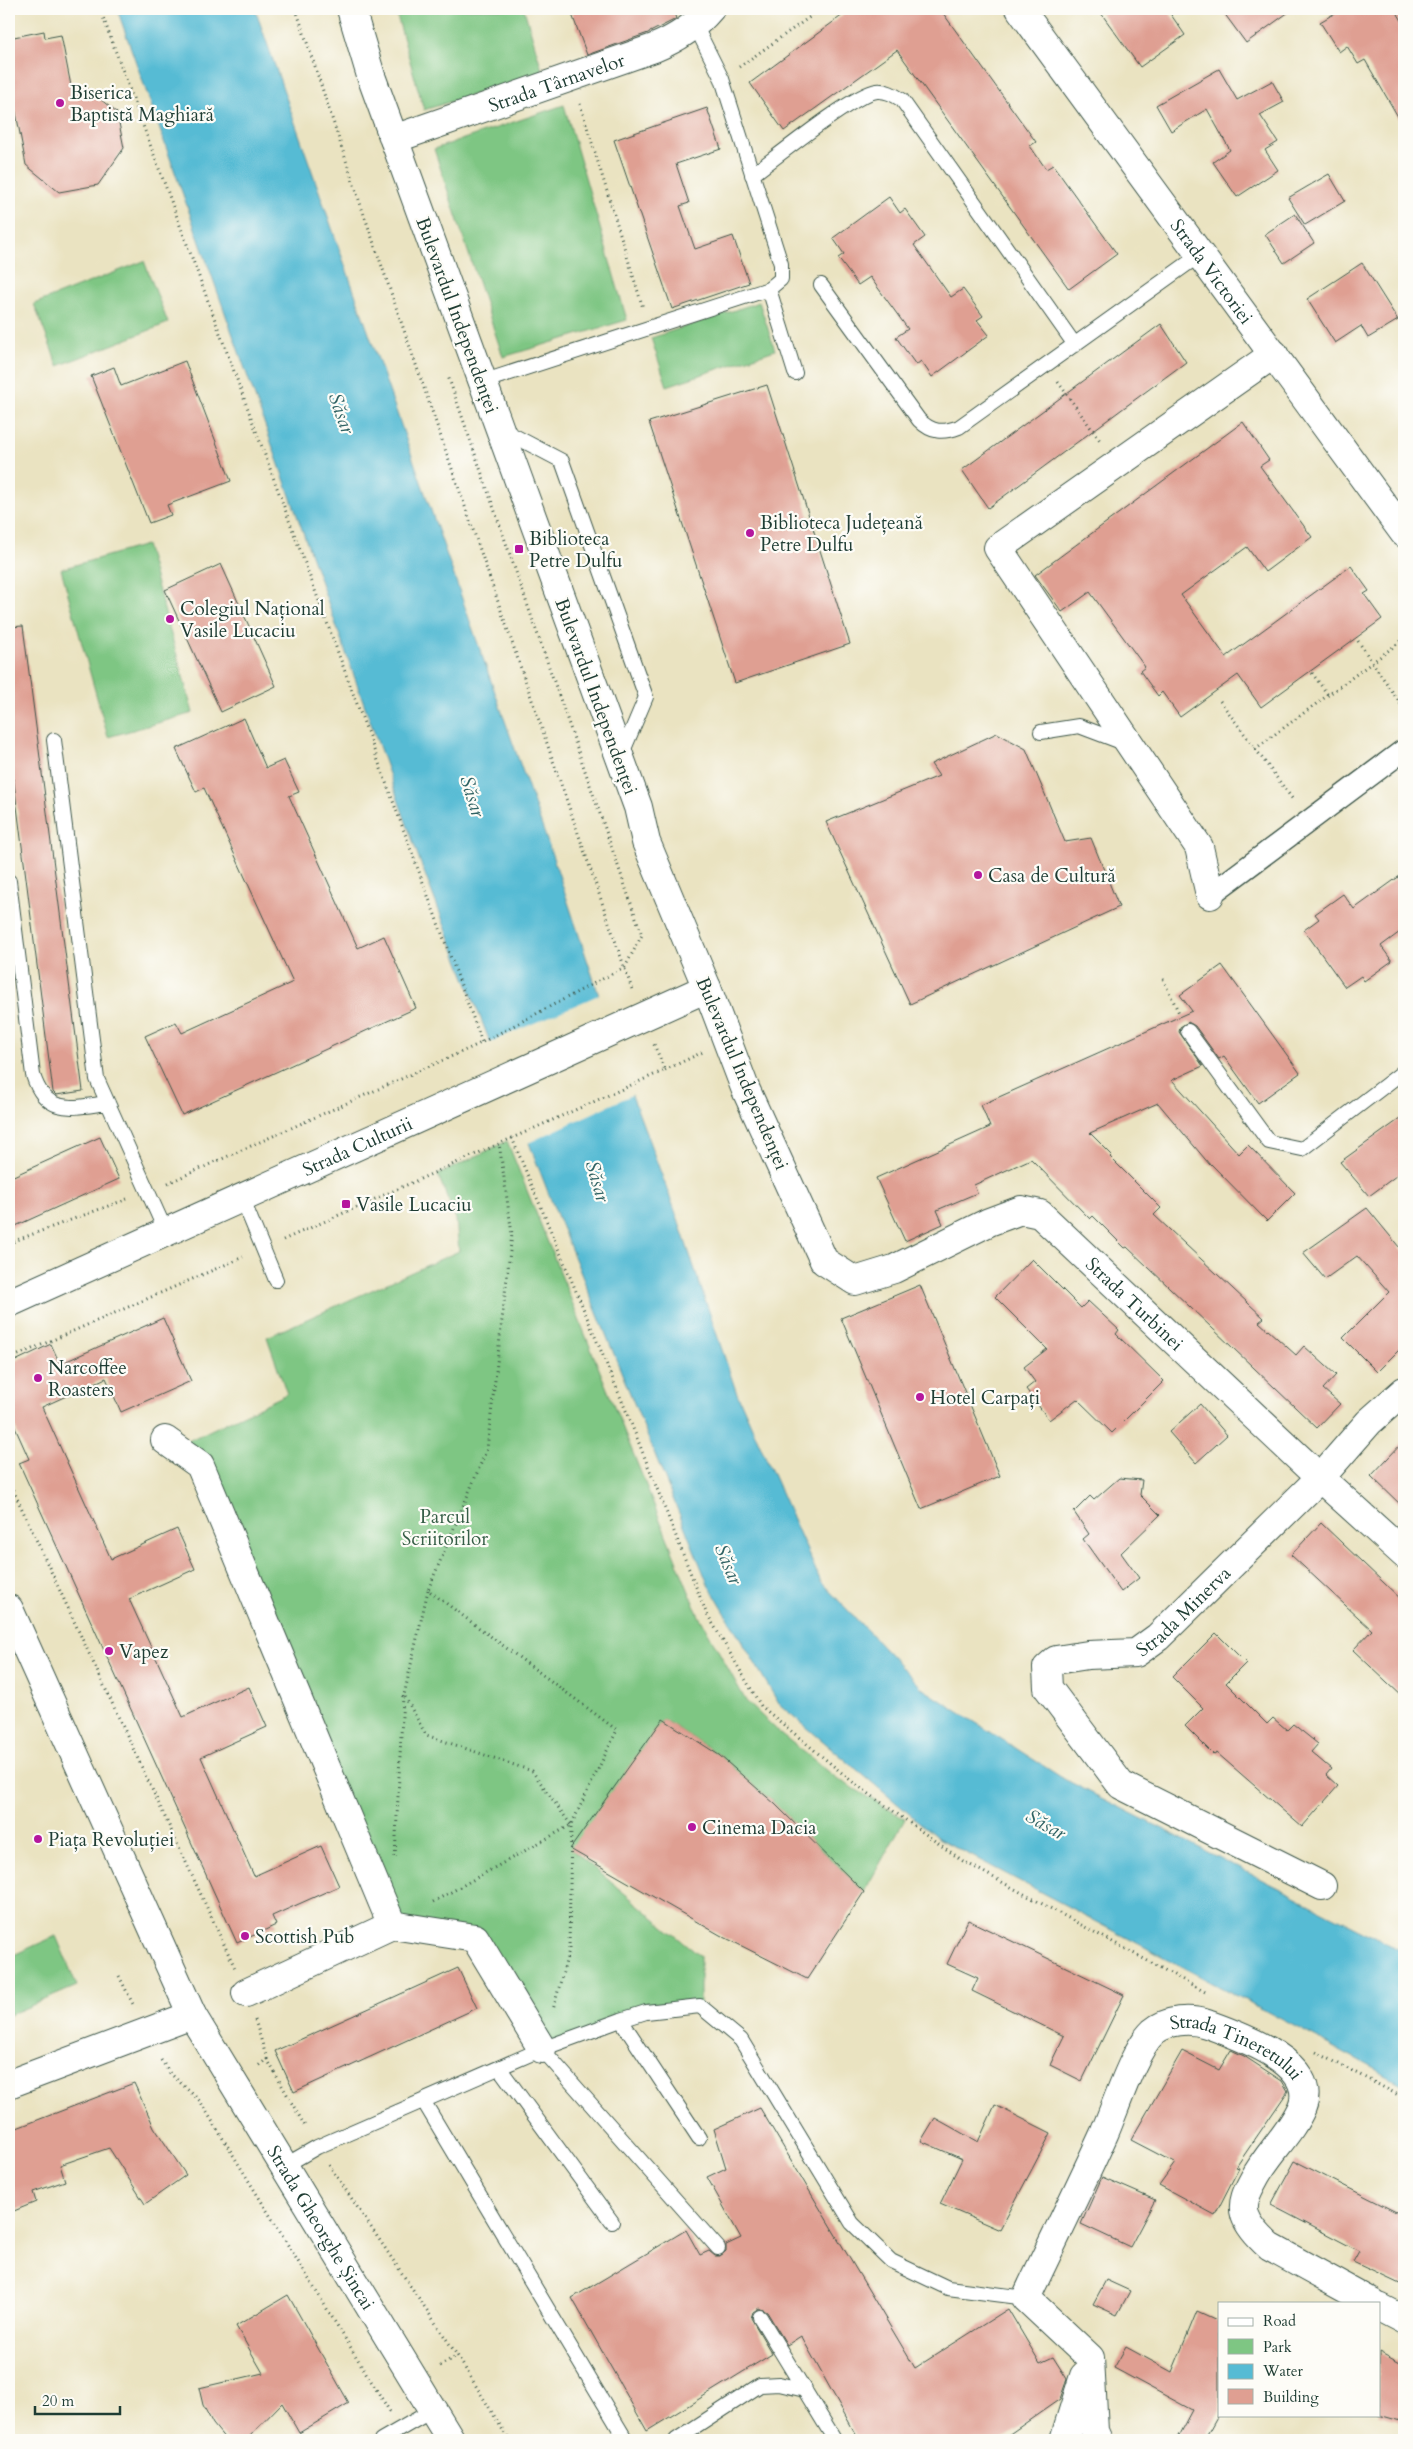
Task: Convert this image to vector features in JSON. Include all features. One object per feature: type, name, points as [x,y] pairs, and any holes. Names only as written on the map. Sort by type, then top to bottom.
[{"type":"street","name":"Bulevardul Independenței","points":[[351,9],[371,76],[638,807],[646,842],[728,1040],[745,1088],[824,1261]]},
{"type":"street","name":"Strada Victoriei","points":[[1020,9],[1404,533]]},
{"type":"street","name":"Strada Târnavelor","points":[[394,139],[654,48],[677,38],[702,17]]},
{"type":"street","points":[[1274,354],[998,548],[1133,746],[1199,847],[1210,895],[1404,750]]},
{"type":"street","name":"Strada Culturii","points":[[9,1303],[707,988]]},
{"type":"street","name":"Strada Turbinei","points":[[824,1261],[855,1281],[894,1269],[989,1222],[1021,1210],[1040,1214],[1320,1478],[1404,1554]]},
{"type":"street","name":"Strada Minerva","points":[[1322,1886],[1121,1785],[1048,1688],[1047,1668],[1056,1660],[1088,1655],[1136,1652],[1158,1637],[1320,1478],[1369,1422],[1404,1390]]},
{"type":"street","points":[[165,1440],[200,1465],[392,1925]]},
{"type":"street","points":[[9,1609],[192,2015],[9,2084]]},
{"type":"street","points":[[246,1993],[392,1925],[475,1938],[542,2049]]},
{"type":"street","name":"Strada Gheorghe Șincai","points":[[192,2015],[451,2440]]},
{"type":"street","name":"Strada Tineretului","points":[[1026,2298],[1104,2134],[1142,2047],[1154,2031],[1173,2022],[1196,2020],[1277,2056],[1296,2071],[1305,2088],[1302,2106],[1245,2194],[1245,2214],[1258,2235],[1270,2247],[1370,2302]]},
{"type":"street","points":[[1026,2298],[1090,2358],[1094,2431],[1098,2440]]},
{"type":"street","points":[[1380,2308],[1404,2320]]},
{"type":"street","points":[[1064,2440],[1090,2358]]},
{"type":"lane","points":[[482,382],[769,290],[781,279],[781,264],[702,17]]},
{"type":"lane","points":[[752,175],[855,99],[877,91],[891,93],[902,100],[1074,345]]},
{"type":"lane","points":[[820,285],[919,420],[932,430],[947,432],[959,427],[1201,254]]},
{"type":"lane","points":[[769,290],[795,373]]},
{"type":"lane","points":[[498,427],[562,460],[646,697],[620,759]]},
{"type":"lane","points":[[1041,732],[1079,726],[1133,746]]},
{"type":"lane","points":[[54,740],[97,1079],[166,1232]]},
{"type":"lane","points":[[9,881],[37,1088],[57,1106],[69,1108],[108,1103]]},
{"type":"lane","points":[[1188,1031],[1269,1142],[1302,1149],[1404,1070]]},
{"type":"lane","points":[[242,1198],[276,1280]]},
{"type":"lane","points":[[284,2166],[317,2147],[500,2069],[542,2049],[646,2012],[700,2006],[740,2040],[852,2223],[891,2261],[948,2288],[1026,2298]]},
{"type":"lane","points":[[622,2020],[699,2138]]},
{"type":"lane","points":[[542,2049],[718,2248]]},
{"type":"lane","points":[[500,2069],[612,2222]]},
{"type":"lane","points":[[424,2102],[626,2440]]},
{"type":"lane","points":[[760,2317],[835,2440]]},
{"type":"lane","points":[[676,2440],[760,2385],[778,2384],[805,2390]]},
{"type":"lane","points":[[381,2440],[433,2410]]},
{"type":"path","points":[[100,9],[482,1042]]},
{"type":"path","points":[[296,9],[360,203],[624,967]]},
{"type":"path","points":[[722,79],[821,9]]},
{"type":"path","points":[[572,77],[650,328]]},
{"type":"path","points":[[1046,365],[1117,464]]},
{"type":"path","points":[[9,1243],[148,1192],[477,1045],[624,967],[642,935],[447,374]]},
{"type":"path","points":[[1255,749],[1404,639]]},
{"type":"path","points":[[1358,640],[1404,709]]},
{"type":"path","points":[[1312,673],[1328,695]]},
{"type":"path","points":[[1220,701],[1308,822]]},
{"type":"path","points":[[1163,980],[1188,1031]]},
{"type":"path","points":[[642,1017],[665,1070]]},
{"type":"path","points":[[728,1040],[513,1137],[627,1413],[706,1612],[761,1706],[854,1783],[963,1861],[1215,1998]]},
{"type":"path","points":[[395,1858],[404,1694],[428,1590],[487,1449],[512,1234],[499,1143]]},
{"type":"path","points":[[9,1481],[246,1993],[267,2059],[317,2147],[457,2355],[509,2440]]},
{"type":"path","points":[[428,1590],[617,1730],[571,1825],[569,1950],[542,2049]]},
{"type":"path","points":[[404,1694],[426,1734],[532,1771],[571,1825]]},
{"type":"path","points":[[392,1925],[571,1825]]},
{"type":"path","points":[[119,1976],[138,2014]]},
{"type":"path","points":[[1311,2049],[1404,2098]]},
{"type":"path","points":[[255,2068],[267,2059]]},
{"type":"path","points":[[161,2060],[170,2073],[200,2102],[401,2429]]},
{"type":"path","points":[[440,2366],[457,2355]]},
{"type":"green space","points":[[395,9],[524,9],[543,73],[424,110]]},
{"type":"green space","points":[[564,105],[627,320],[503,357],[434,149]]},
{"type":"green space","points":[[144,261],[168,323],[58,366],[34,304]]},
{"type":"green space","points":[[759,302],[775,350],[667,386],[651,338]]},
{"type":"green space","points":[[146,545],[193,713],[108,737],[61,569]]},
{"type":"green space","name":"Parcul Scriitorilor","points":[[507,1141],[698,1614],[746,1701],[780,1733],[838,1779],[905,1819],[864,1892],[775,1804],[719,1755],[663,1719],[571,1849],[700,1956],[700,2006],[646,2012],[542,2049],[475,1938],[392,1925],[200,1465],[175,1447],[287,1394],[267,1337],[459,1251],[456,1219],[438,1175]]},
{"type":"green space","points":[[56,1936],[77,1986],[9,2015],[9,1957]]},
{"type":"water","name":"Săsar","points":[[117,9],[255,9],[557,869],[633,1098],[674,1208],[736,1391],[821,1582],[923,1689],[1064,1779],[1404,1952],[1404,2084],[938,1838],[779,1704],[708,1584],[553,1205],[421,864]]},
{"type":"pier","points":[[601,994],[634,1094],[526,1144],[486,1044]]},
{"type":"building","points":[[570,9],[673,9],[676,19],[648,33],[587,55]]},
{"type":"building","points":[[851,9],[940,9],[1036,142],[1030,146],[1046,169],[1053,165],[1117,254],[1069,289],[897,50],[784,131],[750,83]]},
{"type":"building","points":[[1098,9],[1167,9],[1185,35],[1140,67]]},
{"type":"building","points":[[1221,9],[1293,9],[1246,43]]},
{"type":"building","points":[[1342,9],[1395,9],[1404,24],[1404,127],[1365,60],[1358,64],[1347,46],[1339,52],[1320,22]]},
{"type":"building","name":"Biserica Baptistă Maghiară","points":[[44,31],[45,38],[61,35],[72,91],[87,88],[117,113],[124,148],[98,185],[59,192],[26,165],[12,92],[9,92],[9,38]]},
{"type":"building","points":[[1219,69],[1237,100],[1272,81],[1284,102],[1260,115],[1278,142],[1265,150],[1278,170],[1237,197],[1213,162],[1230,150],[1207,109],[1171,131],[1156,105]]},
{"type":"building","points":[[707,108],[721,149],[676,164],[689,203],[680,206],[695,249],[733,236],[749,283],[672,309],[614,140]]},
{"type":"building","points":[[1329,174],[1345,201],[1305,225],[1288,198]]},
{"type":"building","points":[[889,197],[900,213],[905,209],[925,237],[914,245],[951,297],[963,289],[983,316],[977,320],[989,335],[932,377],[921,361],[916,365],[896,337],[908,329],[870,277],[858,285],[838,258],[844,254],[833,238]]},
{"type":"building","points":[[1295,214],[1314,243],[1284,263],[1265,234]]},
{"type":"building","points":[[1362,263],[1398,320],[1368,338],[1361,326],[1335,343],[1307,299]]},
{"type":"building","points":[[1161,324],[1186,362],[988,508],[962,470]]},
{"type":"building","points":[[185,361],[231,481],[167,505],[171,515],[149,523],[91,376],[114,367],[121,386]]},
{"type":"building","name":"Biblioteca Județeană Petre Dulfu","points":[[767,385],[850,644],[735,683],[649,422]]},
{"type":"building","points":[[1243,422],[1269,460],[1260,466],[1312,537],[1265,572],[1247,547],[1181,595],[1226,657],[1351,566],[1369,591],[1364,594],[1382,619],[1261,707],[1238,675],[1180,717],[1162,692],[1158,696],[1140,671],[1145,667],[1090,592],[1062,612],[1035,575]]},
{"type":"building","points":[[221,564],[276,686],[221,712],[165,590]]},
{"type":"building","points":[[23,626],[83,1091],[56,1095],[53,1092],[9,743],[9,627]]},
{"type":"building","points":[[244,718],[266,768],[284,760],[299,792],[289,796],[358,948],[384,936],[416,1008],[182,1115],[145,1036],[176,1022],[182,1033],[293,982],[204,788],[196,792],[176,749]]},
{"type":"building","name":"Casa de Cultură","points":[[997,733],[1026,749],[1065,842],[1091,838],[1119,907],[910,1004],[826,822],[939,776],[931,764]]},
{"type":"building","points":[[1404,873],[1404,929],[1381,946],[1392,961],[1364,981],[1361,976],[1345,987],[1304,930],[1319,919],[1315,914],[1343,894],[1354,909]]},
{"type":"building","points":[[1222,965],[1300,1073],[1258,1103],[1224,1056],[1219,1059],[1195,1026],[1188,1022],[1180,1027],[1179,1032],[1203,1066],[1172,1080],[1239,1154],[1248,1145],[1295,1193],[1267,1221],[1210,1165],[1158,1103],[1090,1133],[1112,1155],[1110,1157],[1161,1208],[1154,1215],[1264,1318],[1259,1322],[1296,1355],[1304,1346],[1336,1375],[1323,1389],[1340,1404],[1317,1428],[1127,1247],[1125,1248],[1093,1216],[1090,1219],[1031,1159],[974,1185],[977,1193],[937,1210],[943,1224],[905,1241],[876,1178],[990,1127],[981,1105],[1192,1011],[1180,995]]},
{"type":"building","points":[[1404,1116],[1404,1170],[1369,1196],[1340,1162]]},
{"type":"building","points":[[100,1137],[119,1179],[9,1229],[9,1178]]},
{"type":"building","points":[[1367,1208],[1404,1253],[1404,1345],[1377,1372],[1343,1338],[1389,1292],[1357,1256],[1325,1279],[1303,1253]]},
{"type":"building","points":[[1032,1259],[1081,1308],[1088,1301],[1119,1330],[1116,1334],[1164,1381],[1112,1433],[1077,1399],[1049,1420],[1026,1389],[1035,1382],[1024,1367],[1047,1349],[995,1297]]},
{"type":"building","name":"Hotel Carpați","points":[[920,1285],[1000,1476],[921,1509],[841,1318]]},
{"type":"building","points":[[163,1318],[191,1381],[121,1412],[106,1378],[42,1407],[111,1559],[177,1529],[195,1569],[129,1599],[183,1717],[249,1687],[267,1727],[201,1757],[254,1876],[321,1846],[339,1886],[272,1916],[276,1925],[237,1943],[19,1463],[29,1459],[9,1414],[9,1364],[51,1344],[60,1364]]},
{"type":"building","points":[[1200,1404],[1227,1435],[1196,1463],[1169,1432]]},
{"type":"building","points":[[1404,1441],[1404,1508],[1371,1476]]},
{"type":"building","points":[[1119,1478],[1142,1480],[1140,1495],[1160,1515],[1121,1553],[1139,1578],[1121,1592],[1083,1539],[1089,1534],[1074,1512],[1090,1496],[1094,1500]]},
{"type":"building","points":[[1321,1523],[1404,1602],[1404,1698],[1353,1650],[1372,1630],[1291,1555]]},
{"type":"building","points":[[1216,1633],[1246,1663],[1226,1683],[1267,1724],[1273,1718],[1287,1730],[1293,1724],[1318,1744],[1311,1752],[1331,1769],[1326,1775],[1338,1786],[1302,1827],[1217,1753],[1214,1755],[1185,1726],[1203,1708],[1172,1677]]},
{"type":"building","name":"Cinema Dacia","points":[[663,1719],[719,1755],[775,1804],[864,1892],[807,1979],[720,1935],[570,1849]]},
{"type":"building","points":[[968,1920],[1124,1995],[1082,2081],[1050,2065],[1064,2036],[972,1991],[978,1978],[947,1964]]},
{"type":"building","points":[[458,1968],[477,2008],[294,2092],[275,2051]]},
{"type":"building","points":[[1231,2050],[1244,2056],[1282,2081],[1288,2091],[1236,2167],[1239,2168],[1215,2215],[1159,2185],[1175,2163],[1131,2140],[1182,2051],[1219,2070]]},
{"type":"building","points":[[134,2083],[154,2127],[186,2175],[145,2204],[109,2148],[60,2165],[65,2181],[33,2192],[36,2202],[9,2213],[9,2131]]},
{"type":"building","points":[[995,2105],[1051,2133],[1000,2230],[940,2204],[962,2159],[921,2141],[935,2118],[978,2142]]},
{"type":"building","points":[[760,2108],[915,2368],[1008,2309],[1040,2363],[1053,2357],[1067,2379],[1060,2399],[1001,2440],[859,2440],[801,2336],[787,2345],[767,2312],[759,2308],[753,2312],[751,2318],[772,2354],[647,2431],[572,2298],[686,2230],[700,2255],[709,2251],[715,2256],[720,2256],[726,2251],[726,2245],[741,2238],[707,2177],[726,2168],[714,2129]]},
{"type":"building","points":[[1295,2161],[1404,2216],[1404,2286],[1353,2262],[1359,2251],[1271,2205]]},
{"type":"building","points":[[1102,2177],[1155,2200],[1130,2247],[1081,2224]]},
{"type":"building","points":[[1106,2280],[1130,2291],[1117,2315],[1093,2304]]},
{"type":"building","points":[[288,2295],[349,2403],[299,2433],[282,2403],[246,2440],[226,2440],[213,2424],[203,2405],[199,2388],[263,2373],[236,2326]]},
{"type":"building","points":[[1197,2311],[1218,2321],[1218,2415],[1204,2440],[1176,2440],[1192,2410],[1114,2368],[1126,2347],[1172,2372]]},
{"type":"building","points":[[1380,2353],[1404,2365],[1404,2422],[1380,2415]]},
{"type":"place","name":"Biserica Baptistă Maghiară","points":[[60,103]]},
{"type":"place","name":"Biblioteca Județeană Petre Dulfu","points":[[750,533]]},
{"type":"place","name":"Biblioteca Petre Dulfu","points":[[519,549]]},
{"type":"place","name":"Colegiul Național Vasile Lucaciu","points":[[170,619]]},
{"type":"place","name":"Casa de Cultură","points":[[978,875]]},
{"type":"place","name":"Vasile Lucaciu","points":[[346,1204]]},
{"type":"place","name":"Narcoffee Roasters","points":[[38,1378]]},
{"type":"place","name":"Hotel Carpați","points":[[920,1397]]},
{"type":"place","name":"Vapez","points":[[109,1651]]},
{"type":"place","name":"Cinema Dacia","points":[[692,1827]]},
{"type":"place","name":"Piața Revoluției","points":[[38,1839]]},
{"type":"place","name":"Scottish Pub","points":[[245,1936]]}]
